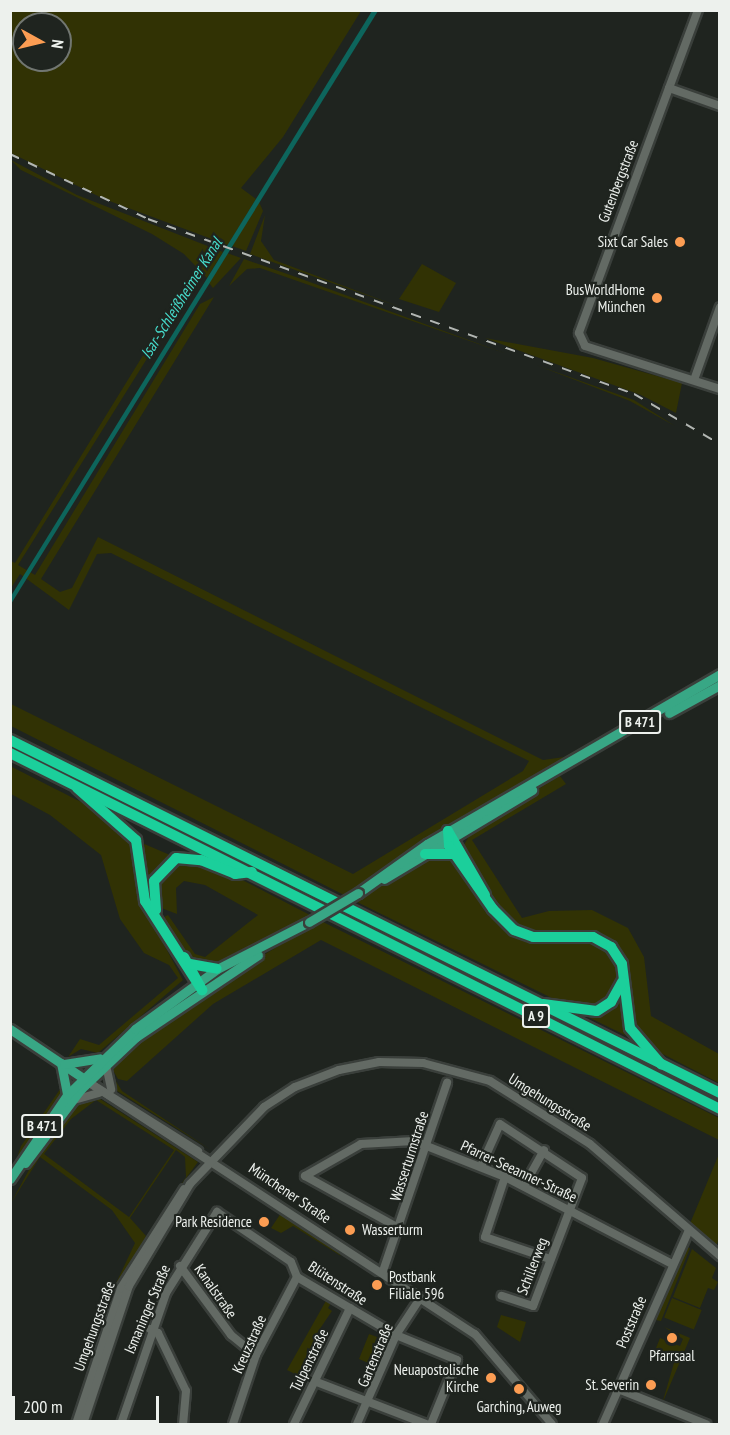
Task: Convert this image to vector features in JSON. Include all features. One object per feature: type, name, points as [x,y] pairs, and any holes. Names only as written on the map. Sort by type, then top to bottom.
[{"type":"highway","name":"A 9","points":[[10,740],[720,1093]]},
{"type":"highway","name":"A 9","points":[[10,753],[720,1108]]},
{"type":"highway","points":[[75,785],[136,840],[145,901],[199,985]]},
{"type":"highway","points":[[450,836],[455,854],[506,924],[522,934],[579,934],[604,941],[617,954],[624,973],[630,1028],[662,1065]]},
{"type":"highway","points":[[450,836],[485,895]]},
{"type":"highway","points":[[424,854],[455,854]]},
{"type":"highway","points":[[199,985],[190,964],[152,903],[158,872],[169,861],[188,857],[235,874],[252,872]]},
{"type":"highway","points":[[190,964],[217,969]]},
{"type":"highway","points":[[541,1005],[597,1011],[617,995],[624,973]]},
{"type":"main road","name":"B 471","points":[[199,985],[309,922],[720,674]]},
{"type":"main road","name":"B 471","points":[[562,769],[720,685]]},
{"type":"main road","name":"B 471","points":[[371,884],[424,854],[450,836]]},
{"type":"main road","name":"B 471","points":[[10,1179],[68,1099],[104,1061],[217,969],[268,945]]},
{"type":"main road","points":[[10,1029],[85,1080]]},
{"type":"main road","points":[[61,1064],[83,1065],[104,1061]]},
{"type":"main road","points":[[61,1064],[68,1099]]},
{"type":"main road","name":"B 471","points":[[10,1189],[68,1099]]},
{"type":"street","name":"Gutenbergstraße","points":[[694,380],[580,340],[603,259],[698,10]]},
{"type":"street","points":[[669,88],[720,106]]},
{"type":"street","points":[[720,307],[694,380],[720,389]]},
{"type":"street","points":[[104,1061],[104,1077],[113,1093]]},
{"type":"street","name":"Umgehungsstraße","points":[[76,1425],[106,1323],[149,1242],[189,1184],[210,1159],[264,1107],[309,1080],[360,1065],[423,1063],[468,1072],[539,1108],[590,1144],[688,1232],[720,1256]]},
{"type":"street","name":"Münchener Straße","points":[[85,1080],[113,1093],[421,1296],[487,1343],[552,1425]]},
{"type":"street","name":"Münchener Straße","points":[[85,1080],[101,1093],[198,1151]]},
{"type":"street","name":"Wasserturmstraße","points":[[382,1271],[399,1228],[447,1083]]},
{"type":"street","points":[[68,1099],[101,1093]]},
{"type":"street","points":[[481,1166],[500,1124],[544,1150],[525,1186]]},
{"type":"street","name":"Pfarrer-Seeanner-Straße","points":[[316,1182],[305,1176],[361,1144],[404,1139],[481,1166],[525,1186],[670,1263]]},
{"type":"street","name":"Schillerweg","points":[[502,1296],[533,1306],[568,1208],[582,1178],[544,1150]]},
{"type":"street","points":[[318,1169],[316,1182],[399,1228]]},
{"type":"street","points":[[505,1177],[485,1237],[549,1259]]},
{"type":"street","name":"Ismaninger Straße","points":[[121,1425],[150,1329],[180,1266],[217,1212]]},
{"type":"street","name":"Blütenstraße","points":[[217,1212],[291,1262],[297,1277],[396,1335],[457,1360],[431,1425]]},
{"type":"street","name":"Poststraße","points":[[603,1425],[670,1263],[688,1232]]},
{"type":"street","name":"Umgehungsstraße","points":[[83,1425],[113,1326],[149,1242]]},
{"type":"street","name":"Kanalstraße","points":[[180,1266],[231,1335],[256,1355]]},
{"type":"street","name":"Kreuzstraße","points":[[233,1425],[256,1355],[297,1277]]},
{"type":"street","name":"Gartenstraße","points":[[357,1425],[396,1335],[421,1296]]},
{"type":"street","name":"Tulpenstraße","points":[[294,1425],[350,1308]]},
{"type":"street","points":[[150,1329],[158,1333],[186,1391],[183,1425]]},
{"type":"street","points":[[314,1381],[367,1404],[426,1425]]},
{"type":"street","points":[[618,1389],[706,1425]]},
{"type":"shaded area","points":[[10,11],[361,11],[283,137],[241,188],[256,199],[228,245],[104,199],[11,153]]},
{"type":"shaded area","points":[[11,160],[77,195],[223,252],[207,278],[184,254],[152,234],[21,170]]},
{"type":"shaded area","points":[[259,202],[263,211],[246,251],[232,246]]},
{"type":"shaded area","points":[[265,215],[261,241],[274,260],[403,308],[250,254]]},
{"type":"shaded area","points":[[227,253],[241,258],[213,288],[209,283]]},
{"type":"shaded area","points":[[244,259],[507,354],[260,268],[247,269],[229,286]]},
{"type":"shaded area","points":[[422,264],[456,283],[439,312],[399,299]]},
{"type":"shaded area","points":[[195,271],[198,277],[18,565],[35,575],[200,304],[214,297],[41,579],[60,592],[72,588],[98,537],[543,760],[564,757],[719,670],[442,830],[344,895],[11,726],[11,704],[353,874],[523,771],[529,761],[111,553],[97,554],[69,610],[20,574],[11,588],[11,561],[15,563]]},
{"type":"shaded area","points":[[485,338],[593,358],[682,383],[676,413],[641,395]]},
{"type":"shaded area","points":[[536,365],[634,400],[675,426],[630,401]]},
{"type":"shaded area","points":[[10,766],[95,809],[133,842],[141,902],[183,980],[98,1053],[81,1049],[68,1057],[80,1039],[99,1045],[178,978],[169,965],[144,953],[120,919],[101,855],[50,815],[11,794]]},
{"type":"shaded area","points":[[560,776],[566,784],[472,840],[522,918],[549,911],[592,910],[628,928],[644,957],[651,1016],[719,1054],[719,1083],[655,1050],[633,1028],[611,942],[520,928],[504,916],[464,845],[474,827]]},
{"type":"shaded area","points":[[98,788],[330,904],[326,906]]},
{"type":"shaded area","points":[[142,843],[170,855],[154,874],[149,892]]},
{"type":"shaded area","points":[[436,854],[450,854],[506,930],[580,938],[608,948],[618,964],[619,983],[602,1006],[568,1006],[355,901]]},
{"type":"shaded area","points":[[180,860],[223,870],[310,915],[220,962],[190,961],[162,918],[168,915],[195,954],[205,957],[258,915],[205,885],[184,881],[176,888],[177,914],[156,906],[154,889]]},
{"type":"shaded area","points":[[340,909],[719,1099],[719,1102],[337,911]]},
{"type":"shaded area","points":[[321,921],[719,1118],[719,1140],[321,940],[213,1004],[127,1081],[118,1079],[110,1065],[127,1049],[243,967]]},
{"type":"shaded area","points":[[621,991],[628,1031],[633,1039],[586,1016],[597,1014]]},
{"type":"shaded area","points":[[109,1070],[122,1091],[211,1150],[114,1089]]},
{"type":"shaded area","points":[[65,1082],[62,1098],[11,1175],[21,1146]]},
{"type":"shaded area","points":[[94,1095],[198,1162],[178,1189],[186,1177],[185,1157],[176,1150],[130,1218],[146,1236],[108,1313],[101,1315],[135,1243],[112,1210],[40,1157],[11,1203],[37,1155],[78,1101]],"holes":[[[96,1100],[174,1150],[129,1217],[44,1154],[71,1119]]]},
{"type":"shaded area","points":[[719,1154],[719,1238],[715,1250],[689,1226]]},
{"type":"shaded area","points":[[281,1213],[332,1245],[341,1256],[293,1226],[281,1233],[271,1228]]},
{"type":"shaded area","points":[[686,1247],[690,1248],[661,1321],[656,1320]]},
{"type":"shaded area","points":[[692,1249],[716,1268],[712,1278],[718,1282],[714,1290],[708,1288],[700,1308],[673,1297]]},
{"type":"shaded area","points":[[672,1298],[702,1310],[694,1329],[664,1317]]},
{"type":"shaded area","points":[[327,1299],[343,1308],[331,1303],[328,1308],[332,1311],[315,1336],[319,1339],[306,1359],[310,1361],[301,1369],[309,1381],[287,1370]]},
{"type":"shaded area","points":[[501,1315],[526,1322],[520,1342],[497,1327]]},
{"type":"shaded area","points":[[664,1327],[690,1338],[662,1404],[676,1356],[656,1348],[660,1338],[680,1346],[683,1339]]},
{"type":"shaded area","points":[[369,1334],[377,1337],[374,1344],[388,1346],[380,1368],[359,1359]]},
{"type":"water","points":[[372,11],[378,11],[11,604],[11,596]]},
{"type":"railway","points":[[10,154],[148,219],[634,394],[720,444]]},
{"type":"place","name":"Sixt Car Sales","points":[[680,242]]},
{"type":"place","name":"BusWorldHome München","points":[[657,298]]},
{"type":"place","name":"Park Residence","points":[[264,1222]]},
{"type":"place","name":"Wasserturm","points":[[350,1230]]},
{"type":"place","name":"Postbank Filiale 596","points":[[377,1285]]},
{"type":"place","name":"Pfarrsaal","points":[[672,1338]]},
{"type":"place","name":"Neuapostolische Kirche","points":[[491,1378]]},
{"type":"place","name":"St. Severin","points":[[651,1385]]},
{"type":"place","name":"Garching, Auweg","points":[[519,1389]]},
{"type":"water label","name":"Isar-Schleißheimer Kanal","points":[[181,298]]}]
